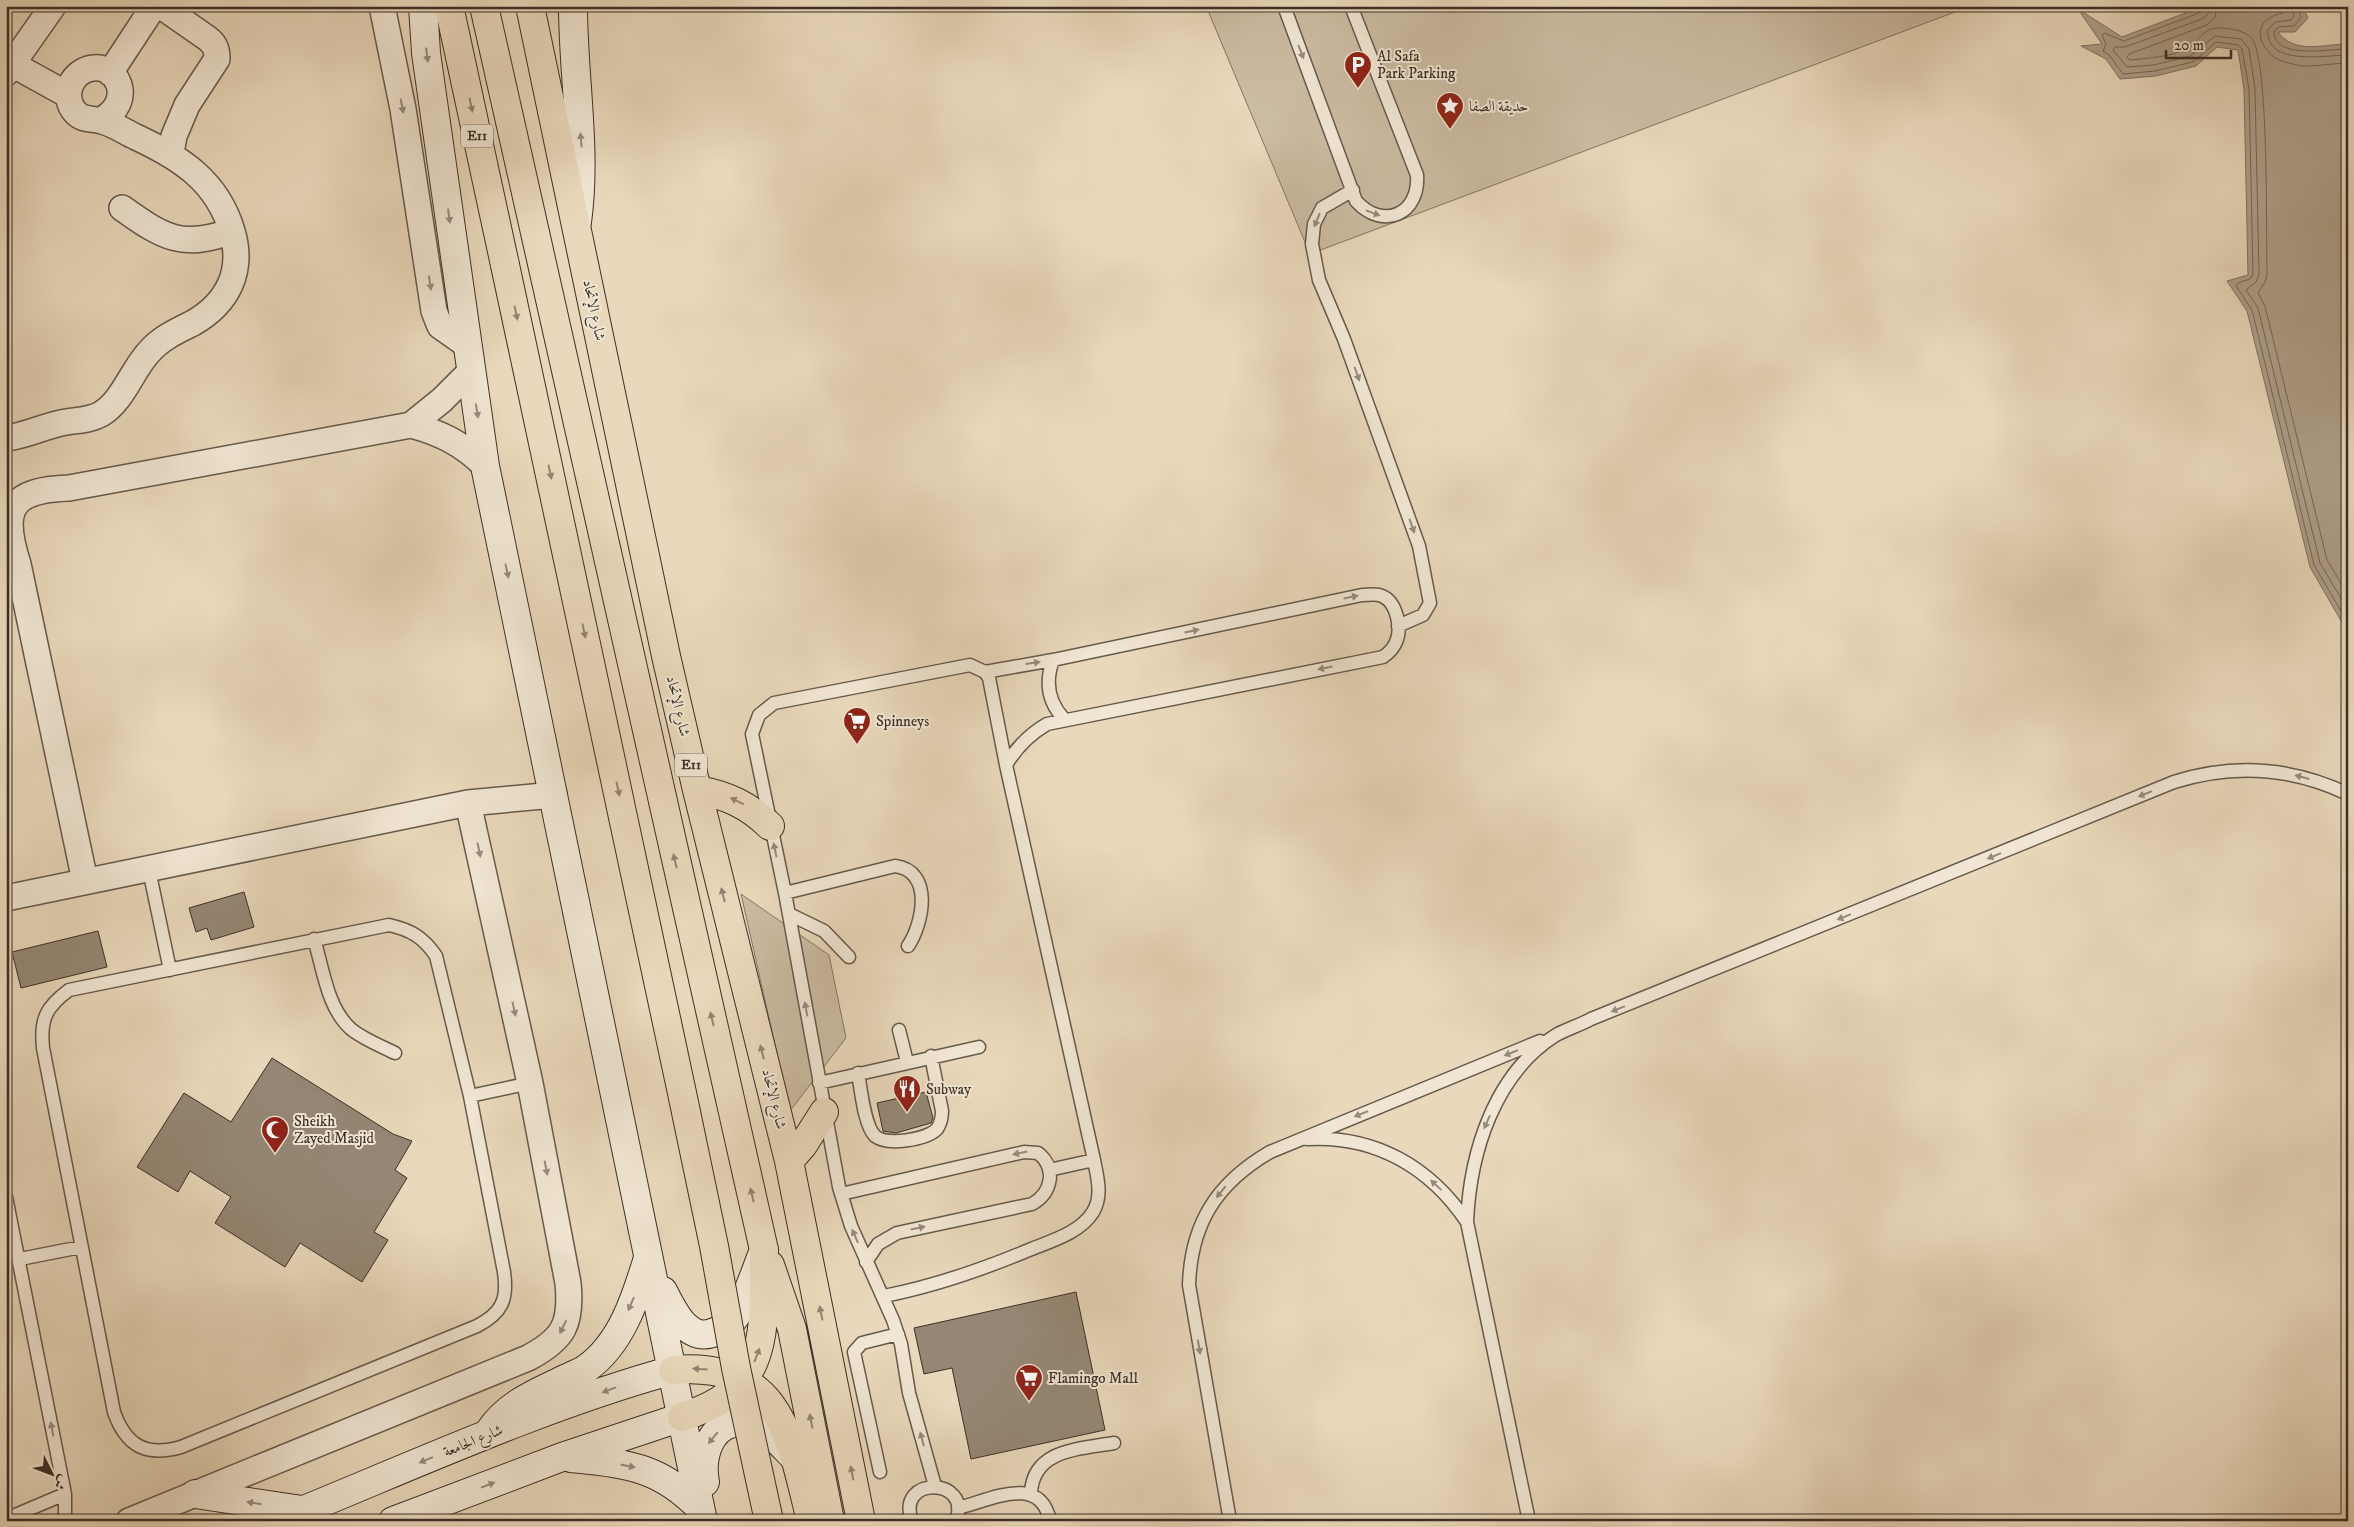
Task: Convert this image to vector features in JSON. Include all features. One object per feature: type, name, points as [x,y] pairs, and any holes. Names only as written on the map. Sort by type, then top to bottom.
[{"type":"highway","name":"E11","points":[[449,6],[680,1083],[714,1246],[736,1368],[769,1521]]},
{"type":"highway","points":[[484,6],[764,1250],[792,1329],[830,1521]]},
{"type":"highway","name":"شارع الإتحاد","points":[[530,6],[666,656],[697,790],[789,1161],[861,1521]]},
{"type":"highway","points":[[697,790],[737,800],[755,812],[770,826]]},
{"type":"highway","points":[[789,1161],[808,1137],[824,1112]]},
{"type":"highway","points":[[682,1417],[700,1412],[720,1401],[743,1380],[754,1365],[761,1345],[764,1326],[764,1250]]},
{"type":"highway","points":[[672,1370],[694,1368],[716,1371],[743,1380],[761,1392],[775,1409],[796,1459],[811,1521]]},
{"type":"main road","points":[[423,6],[426,52],[468,358],[486,466],[648,1258],[682,1417],[706,1516]]},
{"type":"main road","points":[[574,9],[576,85],[582,157],[581,190],[576,223]]},
{"type":"main road","points":[[648,1258],[670,1304],[684,1326],[692,1333],[708,1336],[722,1329],[734,1319],[764,1250]]},
{"type":"main road","points":[[487,1435],[506,1411],[520,1401],[587,1368],[611,1345],[631,1305],[648,1258]]},
{"type":"main road","name":"شارع الجامعة","points":[[277,1521],[487,1435],[636,1380],[672,1370]]},
{"type":"main road","points":[[636,1380],[662,1388],[666,1396],[666,1405],[648,1427]]},
{"type":"main road","points":[[393,1521],[562,1457],[682,1417]]},
{"type":"main road","points":[[706,1516],[703,1463],[706,1446],[717,1432],[733,1423],[750,1423],[766,1431],[796,1459]]},
{"type":"main road","points":[[562,1457],[607,1462],[649,1470],[686,1494],[706,1516]]},
{"type":"main road","points":[[194,1494],[302,1510]]},
{"type":"street","points":[[53,6],[9,68],[68,95]]},
{"type":"street","points":[[110,73],[154,6]]},
{"type":"street","points":[[161,6],[207,38],[217,50],[217,59],[180,120],[171,153]]},
{"type":"street","points":[[85,881],[18,564],[19,530],[24,516],[35,503],[49,495],[69,488],[411,425],[442,400],[468,358],[440,326],[434,311],[403,109],[382,6]]},
{"type":"street","points":[[6,438],[60,423],[90,418],[102,413],[111,405],[149,352],[160,341],[209,312],[222,299],[236,268],[237,250],[232,231],[211,190],[199,175],[171,153],[101,120],[82,118],[75,112],[70,104],[68,95],[71,83],[78,74],[88,69],[100,68],[110,73],[120,88],[119,105],[112,115],[101,120]]},
{"type":"street","points":[[122,208],[145,224],[168,236],[183,240],[210,239],[232,231]]},
{"type":"street","points":[[411,425],[452,439],[470,451],[486,466]]},
{"type":"street","points":[[6,898],[468,803],[554,795]]},
{"type":"street","points":[[129,1521],[528,1358],[549,1347],[564,1329],[570,1307],[530,1083],[468,803]]},
{"type":"lane","points":[[1284,6],[1356,201],[1364,210],[1375,215],[1398,214],[1408,207],[1414,198],[1418,186],[1413,164],[1351,6]]},
{"type":"lane","points":[[1353,190],[1322,208],[1314,224],[1312,244],[1319,280],[1344,339],[1419,546],[1430,603],[1424,615],[1398,626]]},
{"type":"lane","points":[[985,672],[1053,660],[1362,595],[1382,596],[1390,602],[1398,626],[1397,640],[1392,650],[1383,657],[1064,719],[1047,724],[1034,732],[1013,752],[1006,765]]},
{"type":"lane","points":[[1053,660],[1050,671],[1049,693],[1052,704],[1064,719]]},
{"type":"lane","points":[[884,1296],[946,1282],[990,1267],[1059,1238],[1080,1226],[1094,1211],[1099,1195],[1094,1160],[1006,765],[989,678],[985,672],[970,665],[784,701],[766,708],[759,715],[752,734],[785,893],[824,1112],[841,1194],[851,1226],[866,1262],[884,1296],[898,1334],[910,1393],[935,1486]]},
{"type":"lane","points":[[1230,1521],[1192,1305],[1190,1266],[1193,1248],[1209,1208],[1236,1176],[1270,1152],[2174,782],[2198,774],[2251,769],[2277,771],[2303,776],[2348,794]]},
{"type":"lane","points":[[785,893],[895,866],[905,867],[918,880],[922,905],[919,926],[908,946]]},
{"type":"lane","points":[[149,870],[170,970]]},
{"type":"lane","points":[[789,914],[824,931],[849,957]]},
{"type":"lane","points":[[389,925],[408,930],[425,940],[436,956],[470,1096],[506,1289],[502,1305],[492,1318],[181,1447],[164,1452],[147,1450],[131,1442],[120,1429],[114,1412],[43,1048],[41,1031],[45,1014],[55,1000],[69,990],[314,939],[389,925]]},
{"type":"lane","points":[[314,939],[330,993],[338,1012],[351,1028],[395,1053]]},
{"type":"lane","points":[[900,1030],[907,1062]]},
{"type":"lane","points":[[1529,1521],[1467,1222],[1472,1172],[1486,1123],[1514,1075],[1532,1054],[1557,1035]]},
{"type":"lane","points":[[819,1082],[931,1056],[980,1047]]},
{"type":"lane","points":[[858,1073],[867,1122],[875,1135],[889,1142],[924,1136],[938,1127],[942,1119],[931,1056]]},
{"type":"lane","points":[[470,1096],[530,1083]]},
{"type":"lane","points":[[1298,1139],[1324,1138],[1348,1140],[1372,1146],[1395,1155],[1417,1168],[1436,1184],[1453,1202],[1467,1222]]},
{"type":"lane","points":[[841,1194],[1032,1151],[1044,1157],[1049,1170],[1049,1186],[1040,1199],[1032,1204],[897,1233],[878,1244],[866,1262]]},
{"type":"lane","points":[[1049,1170],[1094,1160]]},
{"type":"lane","points":[[6,1197],[20,1259],[66,1500],[74,1521]]},
{"type":"lane","points":[[20,1259],[81,1247]]},
{"type":"lane","points":[[880,1472],[854,1352],[862,1343],[898,1334]]},
{"type":"lane","points":[[1030,1493],[1038,1468],[1051,1457],[1114,1443]]},
{"type":"lane","points":[[912,1521],[909,1512],[914,1496],[927,1487],[935,1486],[951,1492],[957,1514],[1020,1492],[1030,1493],[1040,1498],[1046,1507],[1050,1521]]},
{"type":"lane","points":[[6,1519],[66,1500]]},
{"type":"lane","points":[[65,1521],[66,1500]]},
{"type":"shaded area","name":"حديقة الصفا","points":[[1206,6],[1971,6],[1310,254]]},
{"type":"shaded area","points":[[741,894],[829,955],[846,1038],[790,1111]]},
{"type":"water","points":[[2204,6],[2302,6],[2308,18],[2295,32],[2278,32],[2285,39],[2293,44],[2310,47],[2348,44],[2348,633],[2310,567],[2247,311],[2227,281],[2248,275],[2244,89],[2238,50],[2217,47],[2196,66],[2156,76],[2120,79],[2106,59],[2081,46],[2102,44],[2078,9],[2122,37]]},
{"type":"building","points":[[244,892],[254,927],[211,940],[207,928],[196,932],[189,908]]},
{"type":"building","points":[[98,931],[107,967],[21,988],[12,952]]},
{"type":"building","name":"Sheikh Zayed Masjid","points":[[272,1058],[393,1134],[412,1141],[395,1170],[407,1178],[374,1232],[388,1240],[362,1282],[300,1243],[285,1267],[215,1223],[231,1197],[190,1171],[178,1192],[137,1167],[184,1093],[231,1122]]},
{"type":"building","name":"Subway","points":[[926,1092],[933,1118],[931,1123],[896,1133],[883,1131],[877,1103]]},
{"type":"building","name":"Flamingo Mall","points":[[1076,1292],[1105,1430],[971,1459],[952,1368],[924,1374],[914,1328]]},
{"type":"place","name":"Al Safa Park Parking","points":[[1358,89]]},
{"type":"place","name":"حديقة الصفا","points":[[1450,130]]},
{"type":"place","name":"Spinneys","points":[[857,745]]},
{"type":"place","name":"Subway","points":[[907,1113]]},
{"type":"place","name":"Sheikh Zayed Masjid","points":[[275,1154]]},
{"type":"place","name":"Flamingo Mall","points":[[1029,1402]]}]
